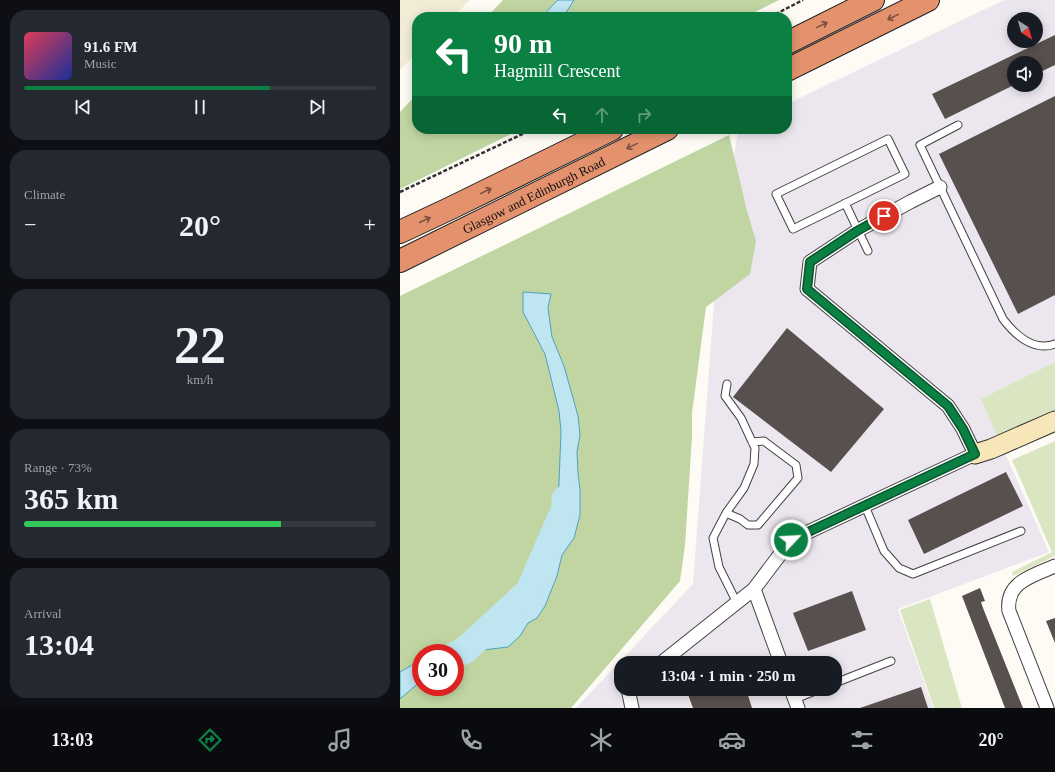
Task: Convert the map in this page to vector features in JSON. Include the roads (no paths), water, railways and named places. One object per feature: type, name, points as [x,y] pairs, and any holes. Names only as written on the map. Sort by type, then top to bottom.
[{"type":"highway","points":[[792,40],[873,0]]},
{"type":"highway","points":[[792,68],[928,0]]},
{"type":"highway","name":"Glasgow and Edinburgh Road","points":[[400,232],[602,134]]},
{"type":"highway","name":"Glasgow and Edinburgh Road","points":[[400,261],[657,134]]},
{"type":"street","points":[[940,187],[857,231],[810,262],[807,289],[948,406],[963,429],[975,454]]},
{"type":"street","points":[[670,656],[754,589],[791,540],[975,454],[991,449],[1055,421]]},
{"type":"street","points":[[1047,708],[1009,611],[1008,603],[1015,588],[1022,581],[1055,566]]},
{"type":"street","points":[[754,589],[779,656]]},
{"type":"street","points":[[629,696],[632,708]]},
{"type":"lane","points":[[958,125],[920,144],[1003,319],[1014,333],[1033,344],[1048,346],[1055,344]]},
{"type":"lane","points":[[888,139],[905,174],[845,203],[793,229],[776,194],[888,139]]},
{"type":"lane","points":[[845,203],[857,231],[868,251]]},
{"type":"lane","points":[[727,384],[725,396],[741,418],[755,448],[754,464],[744,488],[726,513],[713,538],[719,566],[737,603]]},
{"type":"lane","points":[[726,513],[740,519],[748,525],[758,525],[798,478],[796,465],[764,441],[752,442]]},
{"type":"lane","points":[[865,506],[884,551],[899,568],[913,574],[1021,530]]},
{"type":"lane","points":[[842,680],[891,661]]},
{"type":"water","points":[[558,0],[574,0],[567,12],[547,12]]},
{"type":"water","points":[[523,292],[551,294],[548,308],[552,337],[564,366],[578,416],[580,435],[577,452],[580,515],[574,538],[562,555],[557,576],[545,606],[537,618],[528,623],[520,636],[508,647],[483,650],[464,656],[464,644],[451,644],[493,621],[544,575],[551,550],[558,509],[561,431],[559,411],[545,354],[523,312]]},
{"type":"water","points":[[412,665],[412,689],[400,699],[400,672]]},
{"type":"waterway","points":[[464,651],[529,591],[565,508],[565,499]]}]
